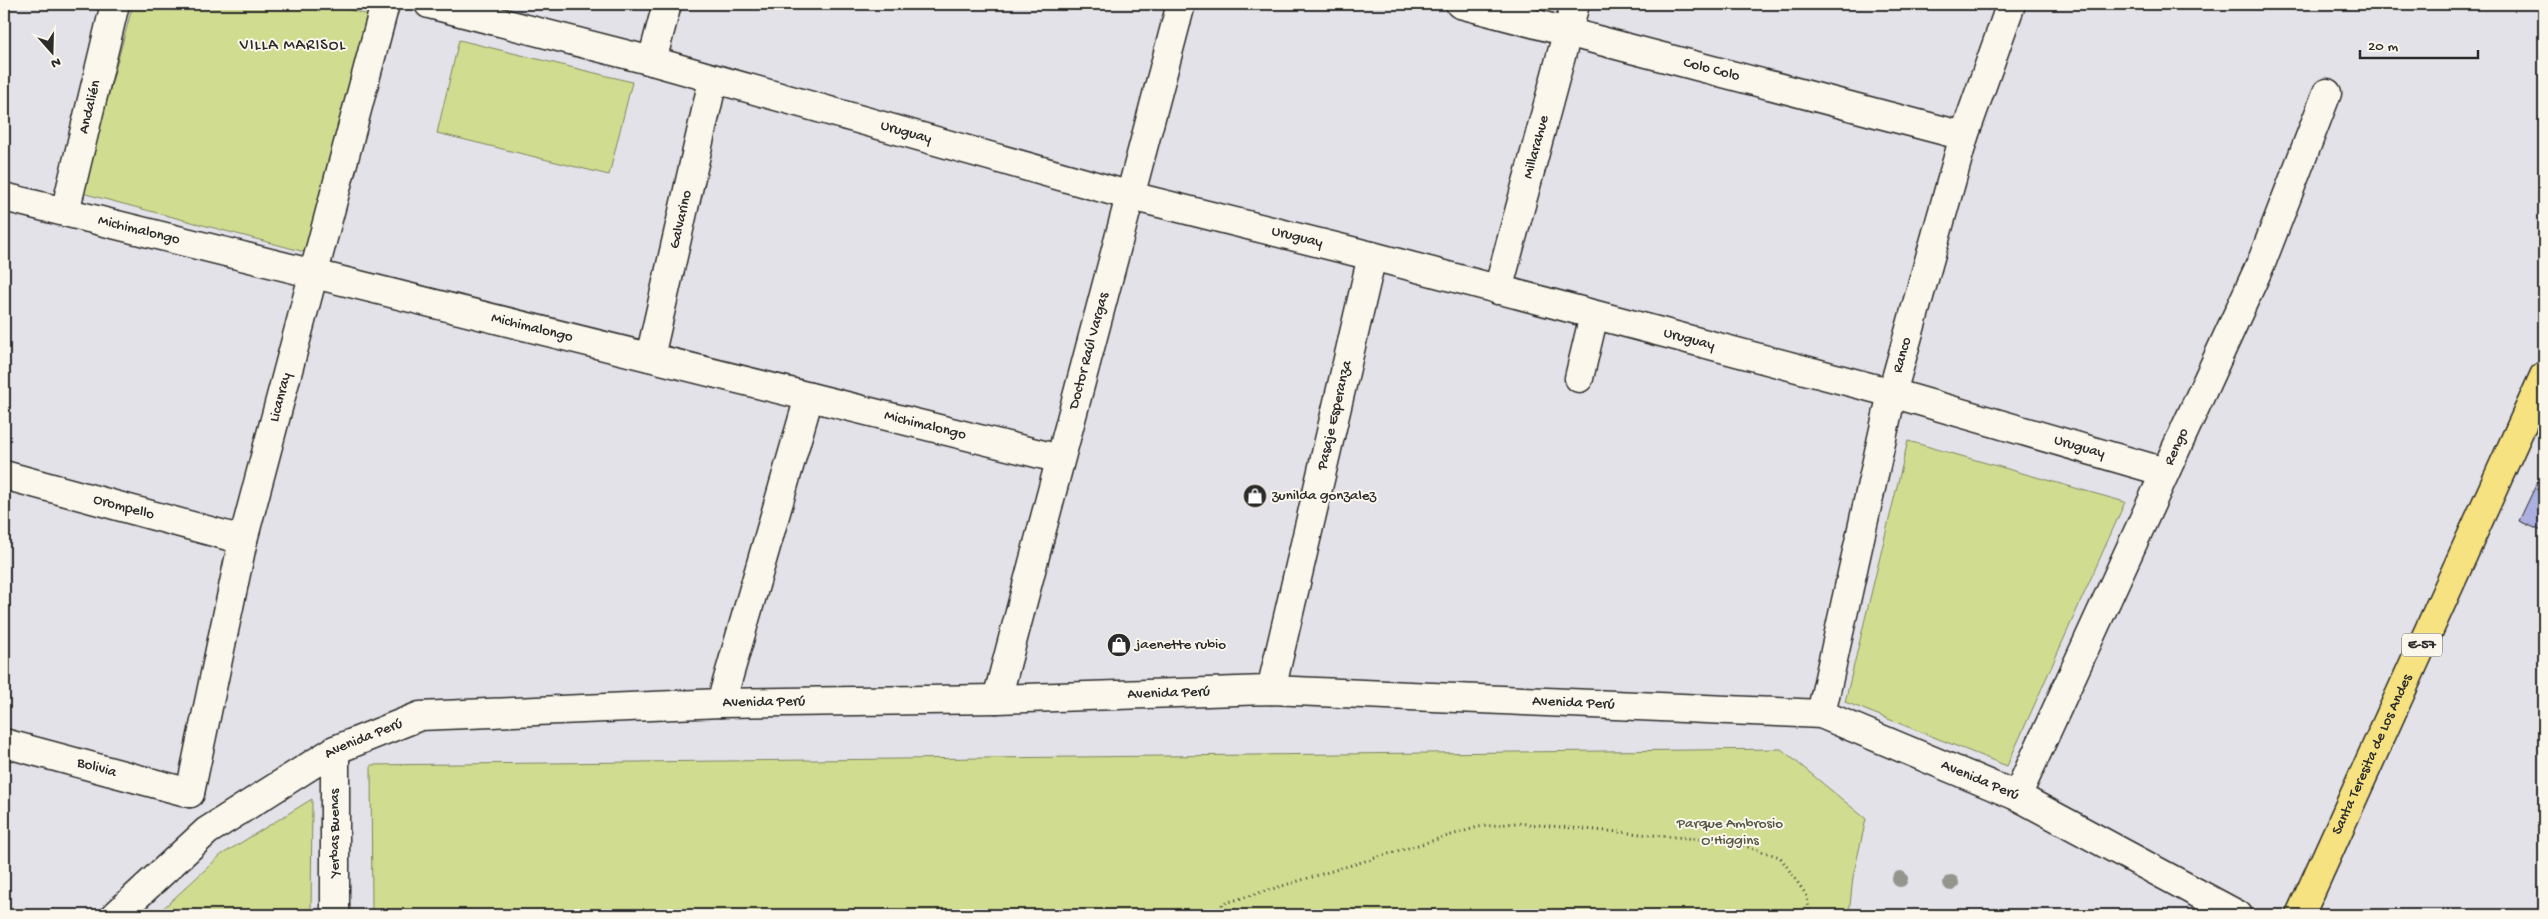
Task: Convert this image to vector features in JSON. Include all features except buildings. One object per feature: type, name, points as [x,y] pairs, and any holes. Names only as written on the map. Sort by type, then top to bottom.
[{"type":"main road","name":"Santa Teresita de Los Andes","points":[[2300,915],[2544,376]]},
{"type":"street","name":"Andalién","points":[[65,212],[116,4]]},
{"type":"street","name":"Licanray","points":[[190,793],[242,540],[385,4]]},
{"type":"street","name":"Uruguay","points":[[429,4],[652,61],[713,80],[1131,196],[1372,256],[1892,393],[2165,472]]},
{"type":"street","points":[[652,61],[667,4]]},
{"type":"street","name":"Doctor Raúl Vargas","points":[[998,699],[1181,4]]},
{"type":"street","name":"Colo Colo","points":[[1460,4],[1964,136]]},
{"type":"street","name":"Millarahue","points":[[1498,290],[1575,4]]},
{"type":"street","name":"Ranco","points":[[1821,714],[1892,393],[1964,136],[2011,4]]},
{"type":"street","name":"Galvarino","points":[[650,357],[713,80]]},
{"type":"street","name":"Rengo","points":[[2017,796],[2262,261],[2327,93]]},
{"type":"street","name":"Michimalongo","points":[[4,197],[1060,459]]},
{"type":"street","name":"Pasaje Esperanza","points":[[1271,690],[1372,256]]},
{"type":"street","points":[[1579,378],[1594,315]]},
{"type":"street","points":[[721,703],[809,397]]},
{"type":"street","name":"Orompello","points":[[4,475],[242,540]]},
{"type":"street","name":"Avenida Perú","points":[[116,915],[207,831],[335,750],[420,716],[721,703],[998,699],[1271,690],[1821,714],[2017,796],[2238,915]]},
{"type":"street","name":"Bolivia","points":[[4,743],[190,793]]},
{"type":"street","name":"Yerbas Buenas","points":[[335,750],[335,915]]},
{"type":"street","points":[[190,793],[207,831]]},
{"type":"path","points":[[1224,915],[1222,904],[1478,827],[1516,823],[1732,842],[1780,857],[1807,896],[1810,915]]},
{"type":"green space","points":[[133,4],[327,4],[369,15],[305,252],[82,193]]},
{"type":"green space","points":[[459,40],[632,82],[609,175],[437,133]]},
{"type":"green space","points":[[1908,441],[2125,502],[2007,766],[1845,702]]},
{"type":"green space","name":"Parque Ambrosio O'Higgins","points":[[1781,749],[1866,819],[1853,877],[1849,915],[372,915],[371,765]]},
{"type":"green space","points":[[312,799],[311,915],[156,915],[221,855]]},
{"type":"green space","points":[[1998,910],[2034,911],[2044,915],[1980,915]]},
{"type":"place","name":"zunilda gonzalez","points":[[1255,496]]},
{"type":"place","name":"jaenette rubio","points":[[1119,645]]},
{"type":"district","name":"VILLA MARISOL","points":[[293,46]]}]
